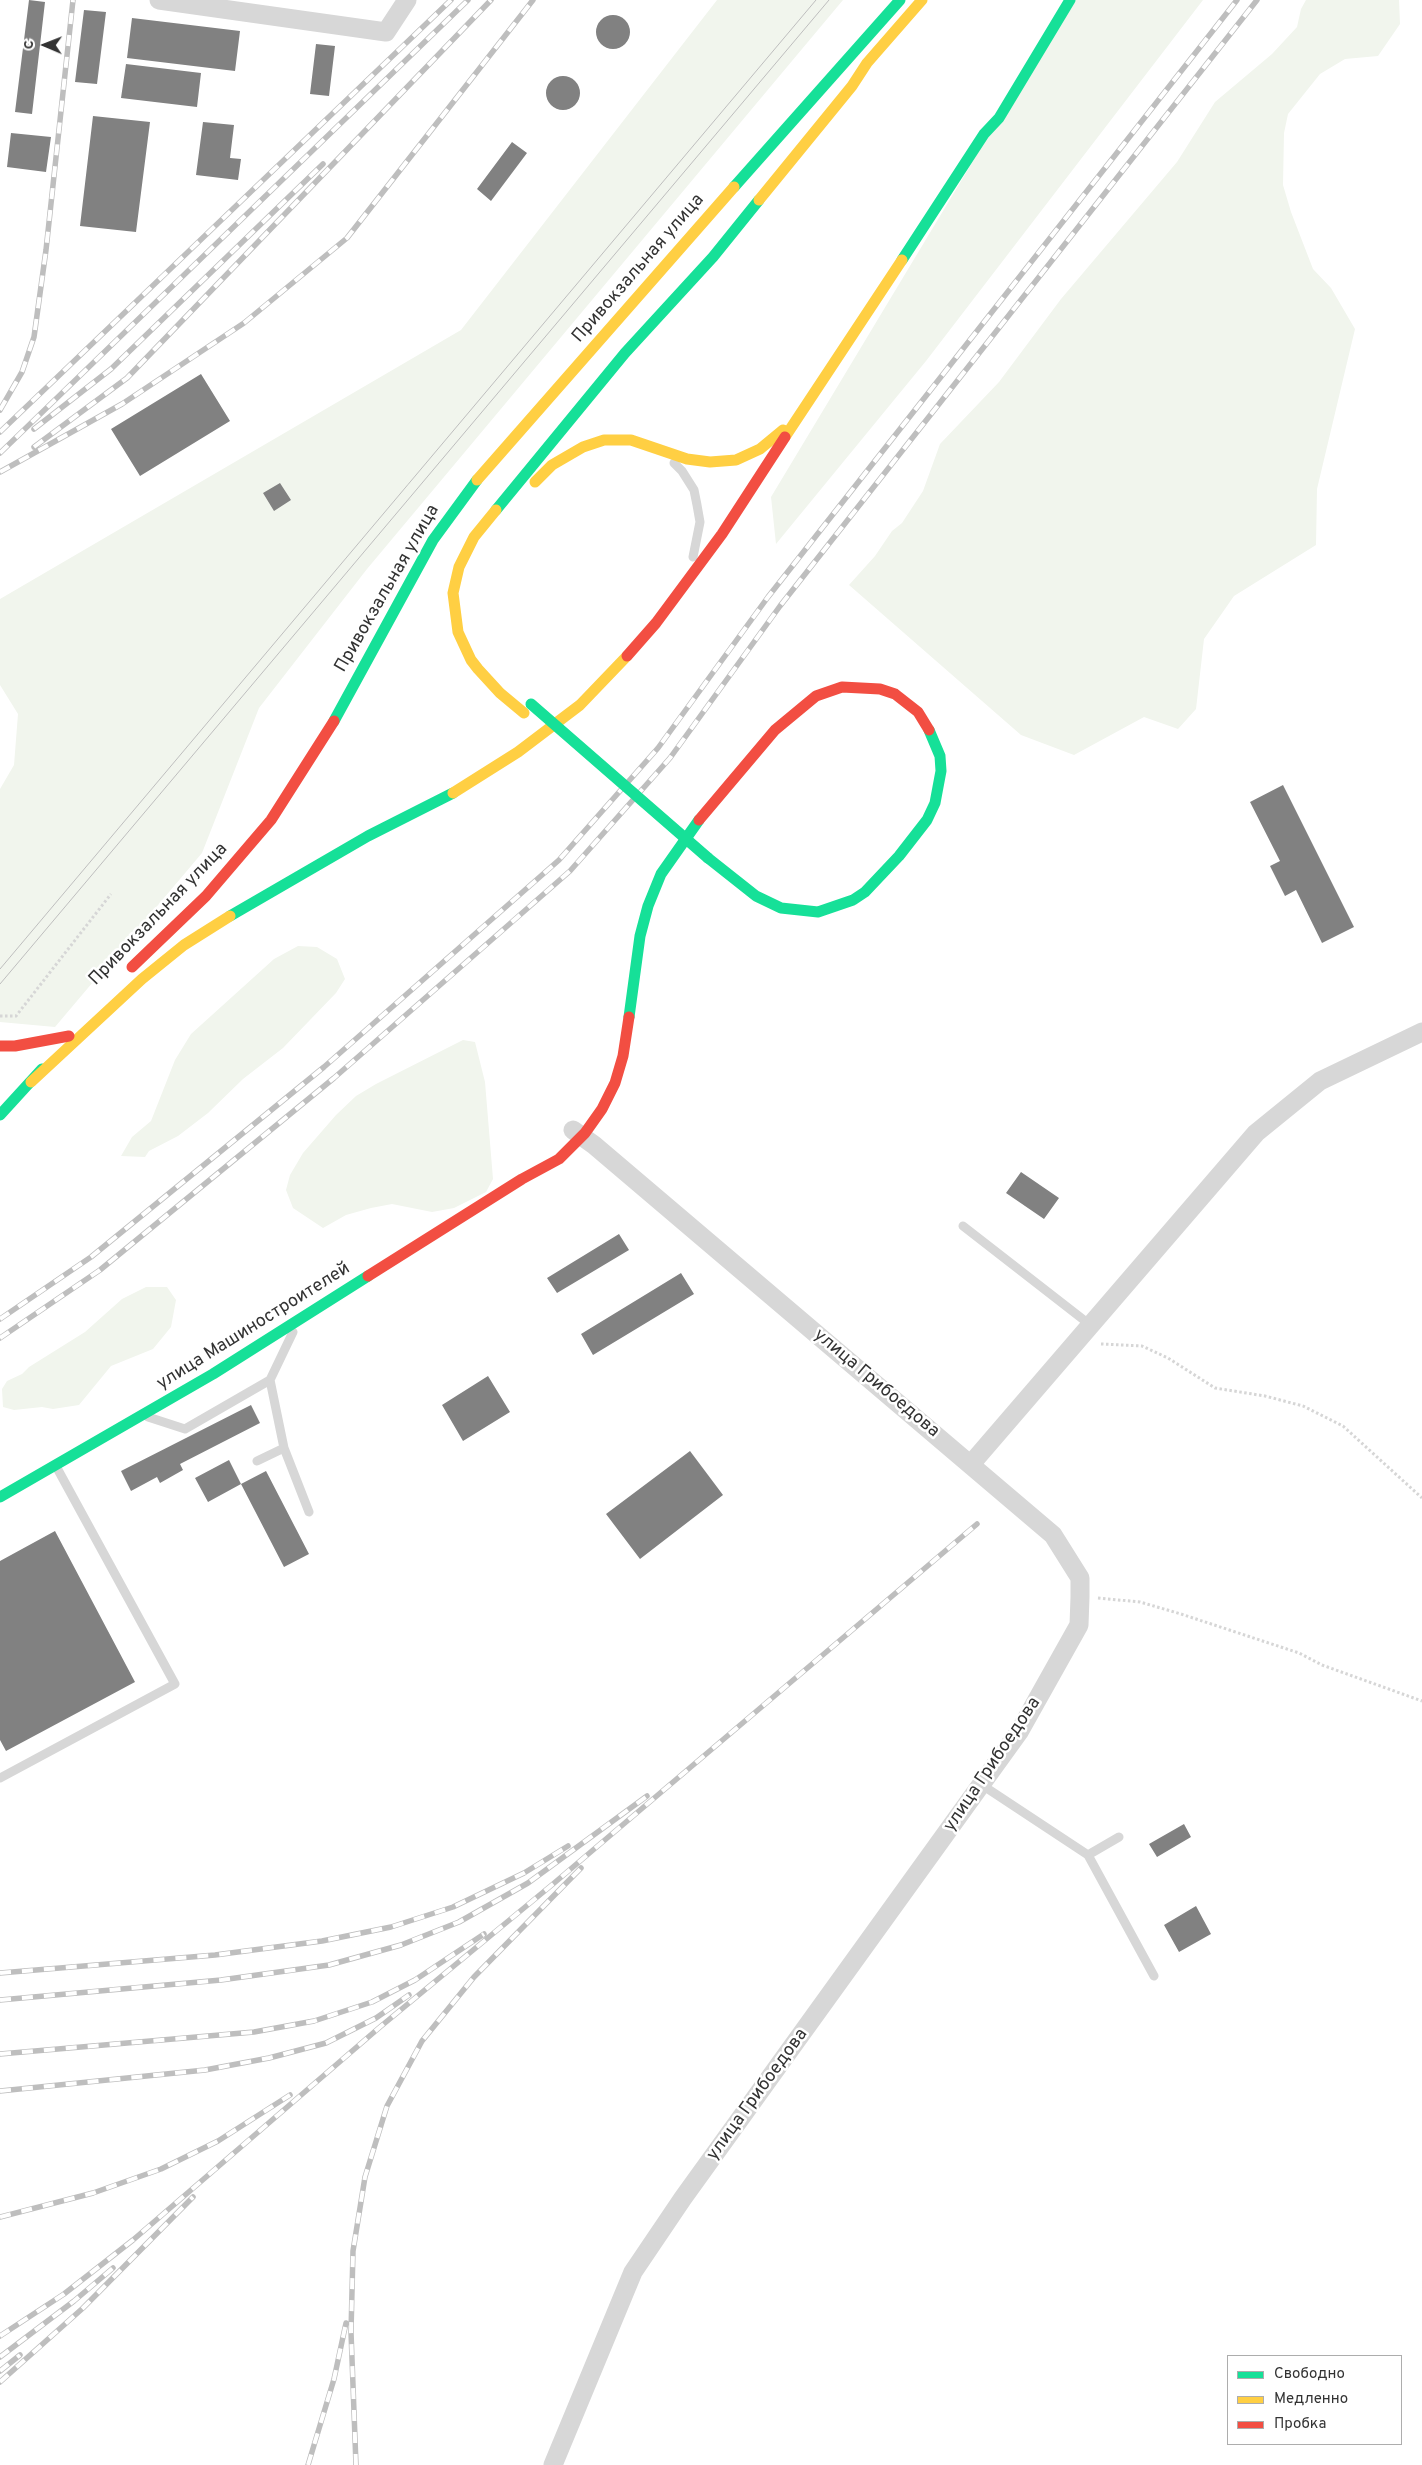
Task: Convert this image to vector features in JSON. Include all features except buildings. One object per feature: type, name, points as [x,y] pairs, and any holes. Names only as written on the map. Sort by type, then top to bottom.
[{"type":"main road","name":"Привокзальная улица","points":[[126,974],[206,896],[271,820],[329,730],[433,540],[458,503],[491,462],[900,0]]},
{"type":"main road","points":[[577,1133],[602,1109],[615,1083],[623,1056],[640,936],[648,906],[671,857],[697,822],[775,730],[816,696],[842,687],[864,686],[880,688],[904,700],[918,712],[936,742],[940,756],[941,771],[935,803],[927,820],[899,856],[865,892],[853,900],[818,912],[781,908],[756,896],[705,866],[524,713],[500,693],[471,660],[458,632],[453,593],[459,567],[474,537],[625,353],[713,257],[852,86],[867,63],[922,0]]},
{"type":"main road","points":[[852,86],[865,79],[936,0]]},
{"type":"main road","points":[[984,134],[999,118],[1070,0]]},
{"type":"main road","points":[[31,1082],[142,979],[184,945],[251,903],[368,836],[452,794],[518,752],[572,711],[619,665],[682,590],[722,534],[816,392],[984,134],[1046,26],[1050,9]]},
{"type":"main road","points":[[705,866],[508,684],[481,654],[474,641],[467,617],[465,594],[475,561],[499,523],[552,465],[583,447],[604,440],[631,440],[686,459],[710,462],[736,460],[760,449],[779,435],[816,392]]},
{"type":"main road","points":[[892,680],[906,687]]},
{"type":"main road","points":[[694,808],[773,716]]},
{"type":"main road","points":[[949,746],[952,778]]},
{"type":"main road","points":[[923,844],[937,826],[948,800]]},
{"type":"main road","points":[[672,836],[682,822]]},
{"type":"main road","points":[[577,1133],[604,1079],[612,1054],[629,934],[637,902],[654,863]]},
{"type":"main road","points":[[866,906],[902,870]]},
{"type":"main road","points":[[812,924],[825,922]]},
{"type":"main road","name":"Привокзальная улица","points":[[0,1115],[101,1001]]},
{"type":"main road","points":[[0,1046],[15,1046],[69,1036]]},
{"type":"main road","name":"улица Машиностроителей","points":[[0,1497],[143,1416],[298,1322],[522,1179],[577,1133]]},
{"type":"street","points":[[158,0],[386,32],[407,0]]},
{"type":"street","points":[[970,1464],[1256,1133],[1320,1082],[1422,1032]]},
{"type":"street","name":"улица Грибоедова","points":[[554,2465],[633,2272],[683,2198],[1019,1732],[1079,1625],[1080,1597],[1080,1578],[1053,1536],[577,1133]]},
{"type":"lane","points":[[660,449],[682,471],[694,490],[700,522],[695,551],[682,590]]},
{"type":"lane","points":[[963,1226],[1089,1324]]},
{"type":"lane","points":[[143,1416],[185,1429],[270,1380],[298,1322]]},
{"type":"lane","points":[[270,1380],[284,1448],[309,1512]]},
{"type":"lane","points":[[257,1461],[284,1448]]},
{"type":"lane","points":[[0,1778],[175,1684],[56,1467]]},
{"type":"lane","points":[[982,1785],[1088,1855],[1154,1976]]},
{"type":"lane","points":[[1088,1855],[1119,1838]]},
{"type":"path","points":[[0,1016],[16,1016],[112,894]]},
{"type":"path","points":[[1096,1345],[1104,1343],[1142,1346],[1168,1358],[1215,1388],[1265,1396],[1303,1406],[1343,1426],[1422,1498]]},
{"type":"path","points":[[1080,1597],[1140,1602],[1181,1614],[1299,1653],[1322,1664],[1422,1701]]},
{"type":"shaded area","points":[[717,0],[843,0],[367,569],[259,708],[202,853],[55,1027],[0,1022],[0,789],[14,765],[18,714],[0,685],[0,599],[461,330]]},
{"type":"shaded area","points":[[1066,0],[1203,0],[926,361],[776,544],[771,497],[1017,88]]},
{"type":"shaded area","points":[[1306,0],[1399,0],[1400,24],[1378,56],[1345,59],[1320,74],[1288,114],[1284,133],[1283,185],[1291,212],[1313,269],[1331,288],[1355,329],[1317,489],[1316,545],[1234,596],[1204,639],[1196,709],[1178,729],[1144,717],[1074,755],[1021,735],[849,585],[875,556],[892,531],[902,523],[923,491],[940,444],[999,382],[1061,299],[1177,162],[1215,102],[1272,54],[1297,27],[1301,9]]},
{"type":"shaded area","points":[[298,946],[317,947],[337,959],[345,979],[336,993],[283,1048],[243,1079],[208,1113],[178,1136],[149,1151],[145,1157],[121,1156],[132,1137],[151,1121],[175,1060],[191,1034],[274,959]]},
{"type":"shaded area","points":[[463,1040],[475,1042],[485,1082],[493,1179],[486,1192],[454,1208],[432,1212],[392,1204],[371,1208],[346,1215],[323,1228],[293,1208],[286,1190],[290,1175],[303,1153],[336,1115],[356,1096],[376,1084]]},
{"type":"shaded area","points":[[146,1287],[167,1287],[176,1300],[171,1327],[153,1349],[111,1366],[79,1405],[53,1409],[42,1407],[14,1410],[3,1407],[2,1389],[7,1381],[22,1374],[29,1367],[85,1332],[122,1299]]},
{"type":"tram line","points":[[0,969],[816,0]]},
{"type":"tram line","points":[[0,984],[829,0]]},
{"type":"railway","points":[[0,410],[22,372],[34,337],[46,250],[73,0]]},
{"type":"railway","points":[[0,432],[451,0]]},
{"type":"railway","points":[[0,453],[468,0]]},
{"type":"railway","points":[[34,447],[127,378],[491,0]]},
{"type":"railway","points":[[0,472],[122,404],[244,323],[347,238],[533,0]]},
{"type":"railway","points":[[0,1319],[91,1257],[324,1067],[559,860],[658,748],[768,597],[1237,0]]},
{"type":"railway","points":[[0,1338],[100,1270],[334,1078],[570,871],[670,758],[780,606],[1257,0]]},
{"type":"railway","points":[[34,429],[111,369],[323,164]]},
{"type":"railway","points":[[0,2336],[64,2294],[133,2240],[380,2027],[553,1884],[977,1524]]},
{"type":"railway","points":[[0,2000],[221,1980],[329,1965],[401,1945],[459,1922],[528,1883],[647,1796]]},
{"type":"railway","points":[[0,1973],[215,1955],[322,1941],[391,1927],[453,1907],[524,1873],[568,1846]]},
{"type":"railway","points":[[356,2465],[351,2332],[353,2251],[365,2177],[387,2106],[422,2041],[474,1977],[581,1868]]},
{"type":"railway","points":[[0,2054],[254,2032],[314,2021],[372,2002],[415,1980],[484,1934]]},
{"type":"railway","points":[[0,2091],[205,2070],[269,2058],[326,2043],[376,2018],[409,1995]]},
{"type":"railway","points":[[0,2217],[93,2193],[161,2169],[218,2141],[290,2095]]},
{"type":"railway","points":[[0,2382],[83,2308],[193,2197]]},
{"type":"railway","points":[[0,2357],[74,2301],[113,2268]]},
{"type":"railway","points":[[308,2465],[334,2379],[346,2323]]},
{"type":"railway","points":[[0,2371],[20,2355]]},
{"type":"traffic: fast","points":[[734,187],[900,0]]},
{"type":"traffic: fast","points":[[902,260],[984,134],[999,118],[1070,0]]},
{"type":"traffic: fast","points":[[496,510],[625,353],[713,257],[759,200]]},
{"type":"traffic: fast","points":[[334,721],[433,540],[477,480]]},
{"type":"traffic: fast","points":[[531,704],[708,858]]},
{"type":"traffic: fast","points":[[708,858],[756,896],[781,908],[818,912],[853,900],[865,892],[899,856],[927,820],[935,803],[941,771],[940,756],[929,730]]},
{"type":"traffic: fast","points":[[230,916],[368,836],[453,793]]},
{"type":"traffic: fast","points":[[629,1017],[640,936],[648,906],[661,874],[699,820]]},
{"type":"traffic: fast","points":[[0,1115],[42,1069]]},
{"type":"traffic: fast","points":[[0,1497],[213,1374],[368,1276]]},
{"type":"traffic: slow","points":[[759,200],[852,86],[867,63],[922,0]]},
{"type":"traffic: slow","points":[[477,480],[734,187]]},
{"type":"traffic: slow","points":[[785,437],[902,260]]},
{"type":"traffic: slow","points":[[535,482],[552,465],[583,447],[604,440],[631,440],[687,459],[710,462],[736,460],[760,449],[783,430]]},
{"type":"traffic: slow","points":[[496,510],[474,537],[459,567],[453,593],[458,632],[471,660],[478,669],[500,693],[524,713]]},
{"type":"traffic: slow","points":[[453,793],[518,752],[580,705],[627,656]]},
{"type":"traffic: slow","points":[[31,1082],[142,979],[184,945],[230,916]]},
{"type":"traffic: jam","points":[[627,656],[656,623],[722,534],[785,437]]},
{"type":"traffic: jam","points":[[699,820],[775,730],[816,696],[842,687],[880,689],[895,694],[918,712],[929,730]]},
{"type":"traffic: jam","points":[[132,967],[206,896],[271,820],[334,721]]},
{"type":"traffic: jam","points":[[368,1276],[522,1179],[559,1159],[585,1133],[602,1109],[615,1083],[623,1056],[629,1017]]},
{"type":"traffic: jam","points":[[0,1046],[15,1046],[69,1036]]}]
